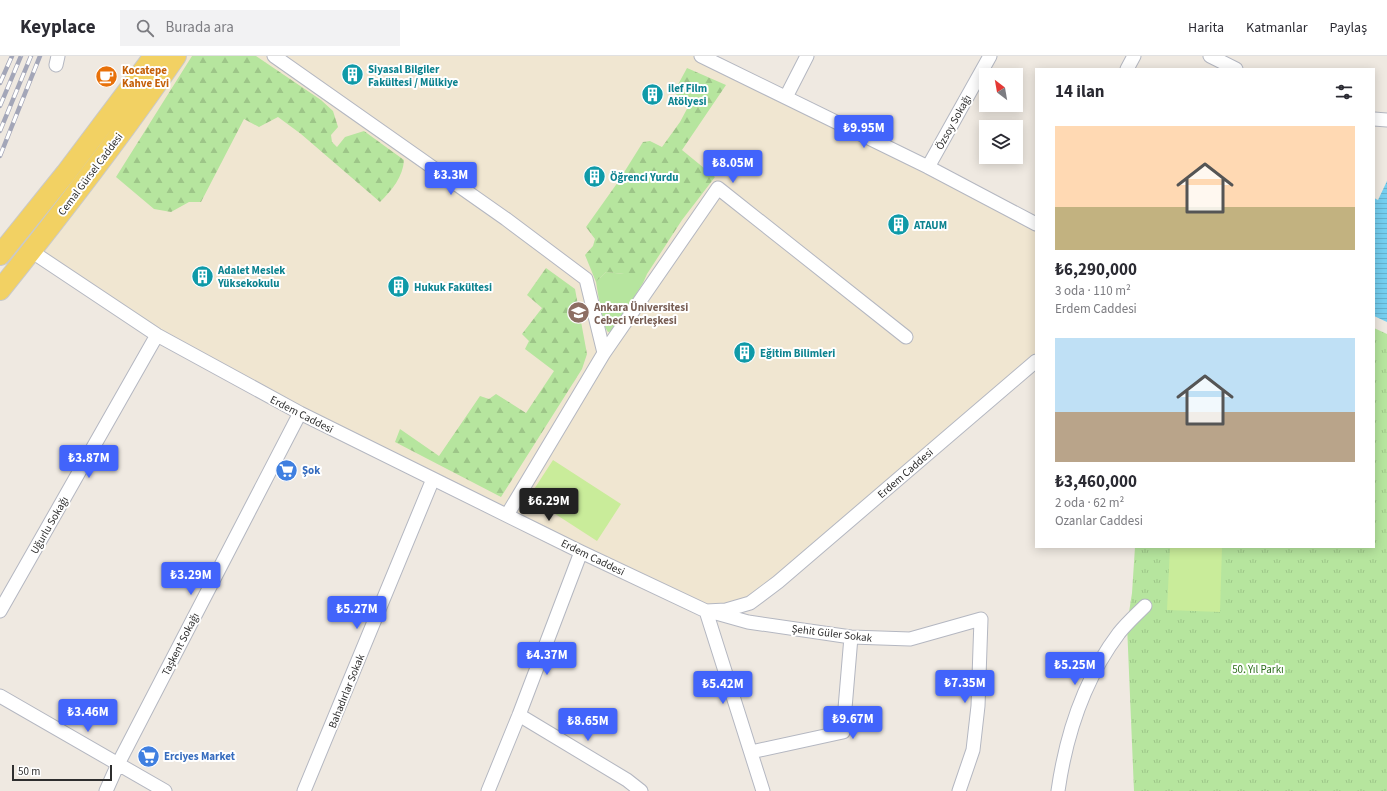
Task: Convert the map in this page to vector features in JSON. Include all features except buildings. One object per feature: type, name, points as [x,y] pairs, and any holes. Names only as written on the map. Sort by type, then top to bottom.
[{"type":"main road","name":"Cemal Gürsel Caddesi","points":[[0,255],[66,173],[154,56]]},
{"type":"main road","name":"Cemal Gürsel Caddesi","points":[[0,290],[148,96],[176,56]]},
{"type":"street","points":[[274,56],[506,219],[586,279],[604,353]]},
{"type":"street","points":[[701,56],[928,167],[1035,223]]},
{"type":"street","points":[[786,97],[808,56]]},
{"type":"street","name":"Özsoy Sokağı","points":[[928,167],[990,56]]},
{"type":"street","points":[[1128,68],[1134,56]]},
{"type":"street","points":[[1210,56],[1234,68]]},
{"type":"street","points":[[1375,119],[1387,120]]},
{"type":"street","points":[[507,515],[604,353],[718,188],[906,337]]},
{"type":"street","name":"Erdem Caddesi","points":[[31,251],[157,335],[300,414],[581,552],[706,611],[726,610],[750,603],[778,582],[1035,362]]},
{"type":"street","name":"Uğurlu Sokağı","points":[[0,611],[157,335]]},
{"type":"street","name":"Taşkent Sokağı","points":[[106,791],[118,764],[300,414]]},
{"type":"street","name":"Bahadırlar Sokak","points":[[304,791],[433,479]]},
{"type":"street","points":[[488,791],[581,552]]},
{"type":"street","points":[[1058,791],[1062,765],[1074,721],[1095,670],[1119,633],[1145,606]]},
{"type":"street","points":[[706,611],[763,791]]},
{"type":"street","name":"Şehit Güler Sokak","points":[[706,611],[748,622],[851,637],[910,639],[981,619],[978,706],[973,750],[959,791]]},
{"type":"street","points":[[751,752],[843,732],[851,637]]},
{"type":"street","points":[[0,696],[164,791]]},
{"type":"street","points":[[519,714],[635,789]]},
{"type":"shaded area","name":"Ankara Üniversitesi Cebeci Yerleşkesi","points":[[176,56],[701,56],[1035,223],[1035,362],[750,603],[706,611],[157,335],[31,251]]},
{"type":"green space","points":[[192,56],[256,56],[321,100],[333,111],[338,127],[331,135],[332,142],[337,147],[345,137],[364,131],[404,160],[402,172],[396,183],[380,202],[301,134],[278,117],[259,127],[244,119],[201,202],[189,202],[171,212],[154,209],[116,177]]},
{"type":"green space","points":[[687,68],[726,85],[682,150],[715,177],[682,220],[647,274],[606,272],[596,282],[585,255],[593,246],[595,239],[586,227],[618,182],[643,142],[650,141],[662,147],[680,122],[688,107],[674,92]]},
{"type":"green space","points":[[546,268],[575,289],[587,354],[582,369],[501,497],[395,442],[400,429],[439,456],[480,396],[489,399],[496,394],[526,413],[554,371],[525,349],[529,341],[522,334],[542,308],[527,295]]},
{"type":"green space","points":[[606,272],[647,274],[613,331],[608,332],[603,324],[596,282]]},
{"type":"green space","name":"50. Yıl Parkı","points":[[1375,328],[1387,334],[1387,791],[1134,791],[1127,625],[1132,593],[1135,548],[1375,548]]},
{"type":"green space","points":[[553,460],[621,504],[597,541],[529,497]]},
{"type":"green space","points":[[1170,548],[1222,548],[1220,612],[1167,610]]},
{"type":"water","points":[[1387,181],[1387,322],[1375,316],[1375,198],[1378,200]]},
{"type":"railway","points":[[0,83],[12,56]]},
{"type":"railway","points":[[0,106],[21,56]]},
{"type":"railway","points":[[0,131],[31,56]]},
{"type":"railway","points":[[0,156],[40,56]]},
{"type":"place","name":"Siyasal Bilgiler Fakültesi / Mülkiye","points":[[353,75]]},
{"type":"place","name":"Kocatepe Kahve Evi","points":[[107,76]]},
{"type":"place","name":"ilef Film Atölyesi","points":[[653,94]]},
{"type":"place","name":"Öğrenci Yurdu","points":[[594,177]]},
{"type":"place","name":"ATAUM","points":[[898,225]]},
{"type":"place","name":"Adalet Meslek Yüksekokulu","points":[[202,276]]},
{"type":"place","name":"Hukuk Fakültesi","points":[[399,287]]},
{"type":"place","name":"Ankara Üniversitesi Cebeci Yerleşkesi","points":[[579,313]]},
{"type":"place","name":"Eğitim Bilimleri","points":[[745,353]]},
{"type":"place","name":"Şok","points":[[286,470]]},
{"type":"place","name":"Erciyes Market","points":[[148,756]]}]
